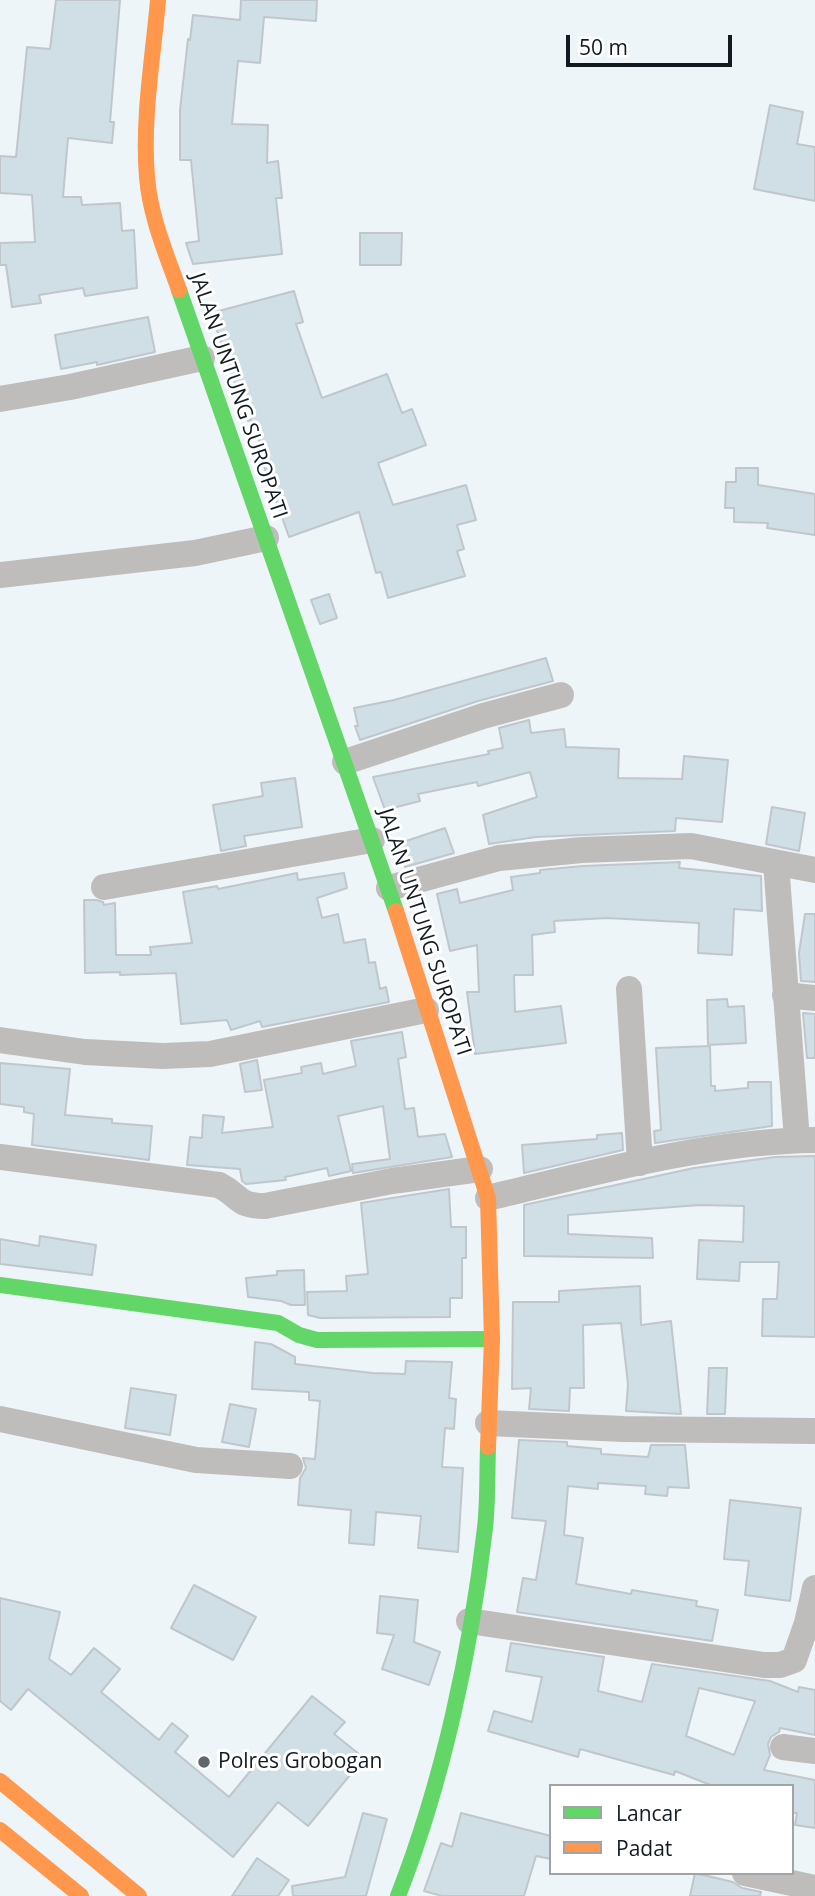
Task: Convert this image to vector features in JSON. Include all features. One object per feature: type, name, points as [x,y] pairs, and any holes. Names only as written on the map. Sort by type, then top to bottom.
[{"type":"main road","name":"JALAN UNTUNG SUROPATI","points":[[158,0],[147,177],[156,224],[389,888],[488,1198],[492,1339],[485,1525],[459,1690],[418,1844],[398,1896]]},
{"type":"main road","points":[[0,1285],[278,1323],[299,1335],[317,1340],[492,1339]]},
{"type":"main road","points":[[0,1781],[139,1896]]},
{"type":"main road","points":[[0,1830],[81,1896]]},
{"type":"street","points":[[0,399],[70,387],[202,358]]},
{"type":"street","points":[[0,575],[195,553],[266,538]]},
{"type":"street","points":[[345,762],[483,716],[561,695]]},
{"type":"street","points":[[104,887],[372,840]]},
{"type":"street","points":[[389,888],[499,858],[582,850],[691,846],[815,870]]},
{"type":"street","points":[[488,1198],[640,1163],[743,1145],[806,1140],[785,995],[776,863]]},
{"type":"street","points":[[629,989],[640,1163]]},
{"type":"street","points":[[785,995],[815,998]]},
{"type":"street","points":[[0,1040],[85,1052],[163,1056],[210,1054],[426,1010]]},
{"type":"street","points":[[0,1157],[219,1185],[229,1190],[239,1202],[252,1206],[265,1206],[392,1181],[480,1169]]},
{"type":"street","points":[[0,1419],[196,1461],[290,1466]]},
{"type":"street","points":[[488,1423],[622,1429],[815,1431]]},
{"type":"street","points":[[469,1621],[764,1665],[780,1665],[794,1660],[811,1624],[815,1588]]},
{"type":"street","points":[[783,1748],[815,1751]]},
{"type":"street","points":[[754,1875],[815,1888]]},
{"type":"building","points":[[56,0],[120,0],[110,122],[114,122],[112,143],[68,138],[63,197],[81,197],[82,205],[120,203],[122,231],[134,230],[137,288],[85,296],[83,288],[39,295],[41,303],[12,307],[6,265],[0,265],[0,243],[35,242],[32,195],[0,193],[0,156],[16,157],[27,47],[50,49]]},
{"type":"building","points":[[241,0],[317,0],[316,21],[264,17],[260,63],[238,61],[232,124],[268,125],[267,163],[278,161],[282,198],[276,198],[282,254],[193,264],[186,243],[199,241],[191,160],[180,160],[180,110],[188,39],[190,40],[193,15],[240,20]]},
{"type":"building","points":[[770,105],[803,112],[797,144],[815,147],[815,201],[754,189]]},
{"type":"building","points":[[360,233],[402,233],[401,265],[360,265]]},
{"type":"building","points":[[294,291],[303,322],[296,324],[322,398],[387,374],[402,413],[412,409],[426,445],[378,463],[393,505],[466,485],[476,520],[457,525],[464,549],[457,551],[465,576],[388,598],[381,572],[376,573],[359,512],[289,537],[262,461],[266,459],[251,420],[248,421],[211,313]]},
{"type":"building","points":[[148,317],[155,352],[97,365],[97,362],[61,369],[55,335]]},
{"type":"building","points":[[736,468],[758,468],[758,485],[815,494],[815,535],[767,528],[768,523],[734,522],[734,508],[725,508],[726,482],[736,482]]},
{"type":"building","points":[[329,594],[337,618],[320,624],[311,600]]},
{"type":"building","points":[[546,658],[553,681],[478,701],[360,740],[355,726],[358,726],[354,708],[394,700]]},
{"type":"building","points":[[529,720],[531,733],[564,729],[566,747],[619,749],[618,778],[682,779],[684,756],[728,760],[722,822],[676,818],[675,831],[536,837],[489,844],[483,815],[537,797],[530,772],[478,786],[477,782],[418,794],[420,801],[385,810],[373,777],[489,754],[488,751],[503,748],[499,728]]},
{"type":"building","points":[[295,778],[302,827],[244,836],[246,846],[221,851],[213,805],[263,796],[261,783]]},
{"type":"building","points":[[772,807],[805,813],[799,851],[766,844]]},
{"type":"building","points":[[445,828],[454,853],[405,867],[397,844]]},
{"type":"building","points":[[680,862],[679,868],[761,876],[762,911],[734,909],[732,955],[698,953],[699,923],[607,918],[554,921],[555,932],[532,935],[533,975],[514,975],[515,1012],[561,1006],[566,1043],[475,1054],[467,992],[479,992],[477,945],[450,951],[437,894],[457,889],[460,903],[513,890],[511,877],[540,873],[540,870]]},
{"type":"building","points":[[297,873],[298,880],[344,873],[347,888],[317,898],[322,918],[338,914],[344,943],[365,939],[369,963],[375,962],[380,989],[386,987],[389,1002],[262,1027],[260,1021],[231,1030],[227,1020],[181,1024],[176,973],[85,973],[84,900],[96,900],[104,905],[115,903],[116,955],[151,955],[150,947],[192,943],[183,892],[217,886],[218,889]]},
{"type":"building","points":[[805,914],[815,914],[815,982],[801,981],[799,953]]},
{"type":"building","points":[[727,999],[728,1007],[744,1006],[746,1043],[708,1045],[707,1000]]},
{"type":"building","points":[[803,1013],[815,1014],[815,1058],[807,1058]]},
{"type":"building","points":[[402,1032],[406,1057],[398,1059],[405,1109],[414,1108],[418,1137],[445,1134],[452,1157],[353,1173],[352,1164],[390,1159],[383,1106],[338,1116],[351,1171],[329,1176],[327,1168],[285,1177],[286,1180],[246,1184],[242,1181],[240,1169],[187,1165],[190,1137],[202,1138],[203,1115],[224,1117],[222,1133],[273,1127],[264,1080],[302,1073],[301,1067],[321,1063],[323,1074],[356,1066],[351,1041]]},
{"type":"building","points":[[710,1046],[711,1086],[715,1086],[715,1091],[748,1088],[748,1082],[771,1082],[772,1126],[655,1143],[654,1131],[661,1130],[656,1048]]},
{"type":"building","points":[[257,1060],[262,1090],[245,1092],[240,1064]]},
{"type":"building","points":[[0,1063],[70,1069],[65,1115],[152,1126],[149,1160],[32,1145],[34,1114],[24,1112],[24,1107],[0,1104]]},
{"type":"building","points":[[622,1133],[623,1150],[524,1173],[522,1145],[597,1139],[597,1135]]},
{"type":"building","points":[[815,1156],[815,1337],[762,1336],[763,1299],[777,1299],[779,1262],[740,1262],[739,1281],[697,1279],[699,1240],[743,1242],[744,1206],[700,1205],[568,1215],[568,1234],[652,1238],[653,1258],[524,1256],[524,1205],[694,1168],[775,1157]]},
{"type":"building","points":[[449,1189],[451,1227],[466,1227],[466,1258],[462,1258],[462,1298],[450,1298],[450,1317],[320,1318],[308,1315],[307,1292],[347,1291],[346,1276],[368,1274],[361,1203]]},
{"type":"building","points":[[40,1236],[96,1245],[92,1275],[0,1264],[0,1239],[39,1246]]},
{"type":"building","points":[[304,1270],[305,1305],[248,1297],[246,1278],[277,1275],[277,1271]]},
{"type":"building","points":[[640,1286],[641,1325],[671,1321],[681,1414],[626,1411],[628,1384],[621,1323],[583,1325],[584,1388],[570,1388],[569,1411],[529,1409],[531,1388],[512,1389],[513,1302],[559,1302],[559,1291]]},
{"type":"building","points":[[255,1342],[271,1344],[295,1357],[295,1364],[372,1373],[405,1374],[406,1361],[452,1362],[449,1398],[456,1399],[454,1429],[445,1428],[442,1467],[463,1468],[458,1552],[418,1548],[421,1516],[376,1512],[374,1545],[349,1543],[351,1510],[298,1505],[300,1478],[306,1468],[303,1458],[315,1459],[320,1401],[309,1400],[309,1392],[252,1389]]},
{"type":"building","points":[[709,1368],[727,1368],[725,1414],[707,1414]]},
{"type":"building","points":[[131,1388],[176,1395],[170,1435],[125,1428]]},
{"type":"building","points":[[230,1404],[256,1409],[249,1447],[222,1442]]},
{"type":"building","points":[[519,1440],[567,1442],[567,1446],[601,1449],[601,1454],[648,1457],[651,1445],[685,1445],[689,1488],[668,1487],[667,1496],[645,1494],[646,1486],[598,1483],[598,1489],[568,1486],[564,1535],[583,1538],[576,1584],[631,1594],[632,1590],[697,1601],[696,1606],[718,1610],[712,1641],[517,1612],[523,1578],[536,1580],[546,1521],[512,1518]]},
{"type":"building","points":[[730,1500],[801,1508],[790,1601],[745,1595],[749,1561],[724,1559]]},
{"type":"building","points":[[194,1585],[256,1617],[233,1660],[171,1628]]},
{"type":"building","points":[[380,1596],[418,1600],[414,1642],[440,1652],[429,1685],[382,1669],[394,1635],[377,1633]]},
{"type":"building","points":[[0,1598],[60,1612],[49,1659],[71,1675],[94,1648],[120,1669],[101,1692],[159,1740],[172,1723],[188,1736],[175,1752],[229,1797],[312,1696],[345,1722],[334,1734],[364,1758],[308,1826],[278,1802],[233,1857],[28,1689],[11,1710],[0,1701]]},
{"type":"building","points":[[511,1643],[604,1657],[598,1691],[642,1702],[652,1664],[770,1681],[798,1692],[799,1687],[815,1690],[815,1735],[780,1728],[768,1744],[770,1755],[764,1770],[815,1780],[815,1828],[795,1825],[797,1813],[794,1813],[794,1784],[708,1784],[675,1771],[674,1775],[580,1749],[578,1757],[488,1731],[494,1711],[532,1722],[542,1677],[506,1671]],"holes":[[[699,1688],[755,1701],[734,1755],[686,1736]]]},
{"type":"building","points":[[363,1813],[387,1819],[366,1896],[293,1896],[292,1886],[345,1877]]},
{"type":"building","points":[[461,1813],[549,1835],[549,1859],[536,1856],[524,1896],[442,1896],[424,1891],[441,1843],[452,1847]]},
{"type":"building","points":[[257,1858],[289,1880],[278,1896],[232,1896]]},
{"type":"building","points":[[695,1875],[733,1882],[742,1888],[761,1892],[760,1896],[690,1896]]},
{"type":"traffic: fast","points":[[179,290],[396,911]]},
{"type":"traffic: fast","points":[[0,1285],[278,1323],[299,1335],[317,1340],[492,1339]]},
{"type":"traffic: fast","points":[[398,1896],[429,1807],[463,1668],[485,1528],[488,1447]]},
{"type":"traffic: slow","points":[[158,0],[147,111],[147,177],[155,220],[179,290]]},
{"type":"traffic: slow","points":[[396,911],[488,1198],[492,1339],[488,1447]]},
{"type":"traffic: slow","points":[[0,1781],[139,1896]]},
{"type":"traffic: slow","points":[[0,1830],[81,1896]]},
{"type":"place","name":"Polres Grobogan","points":[[204,1762]]}]
